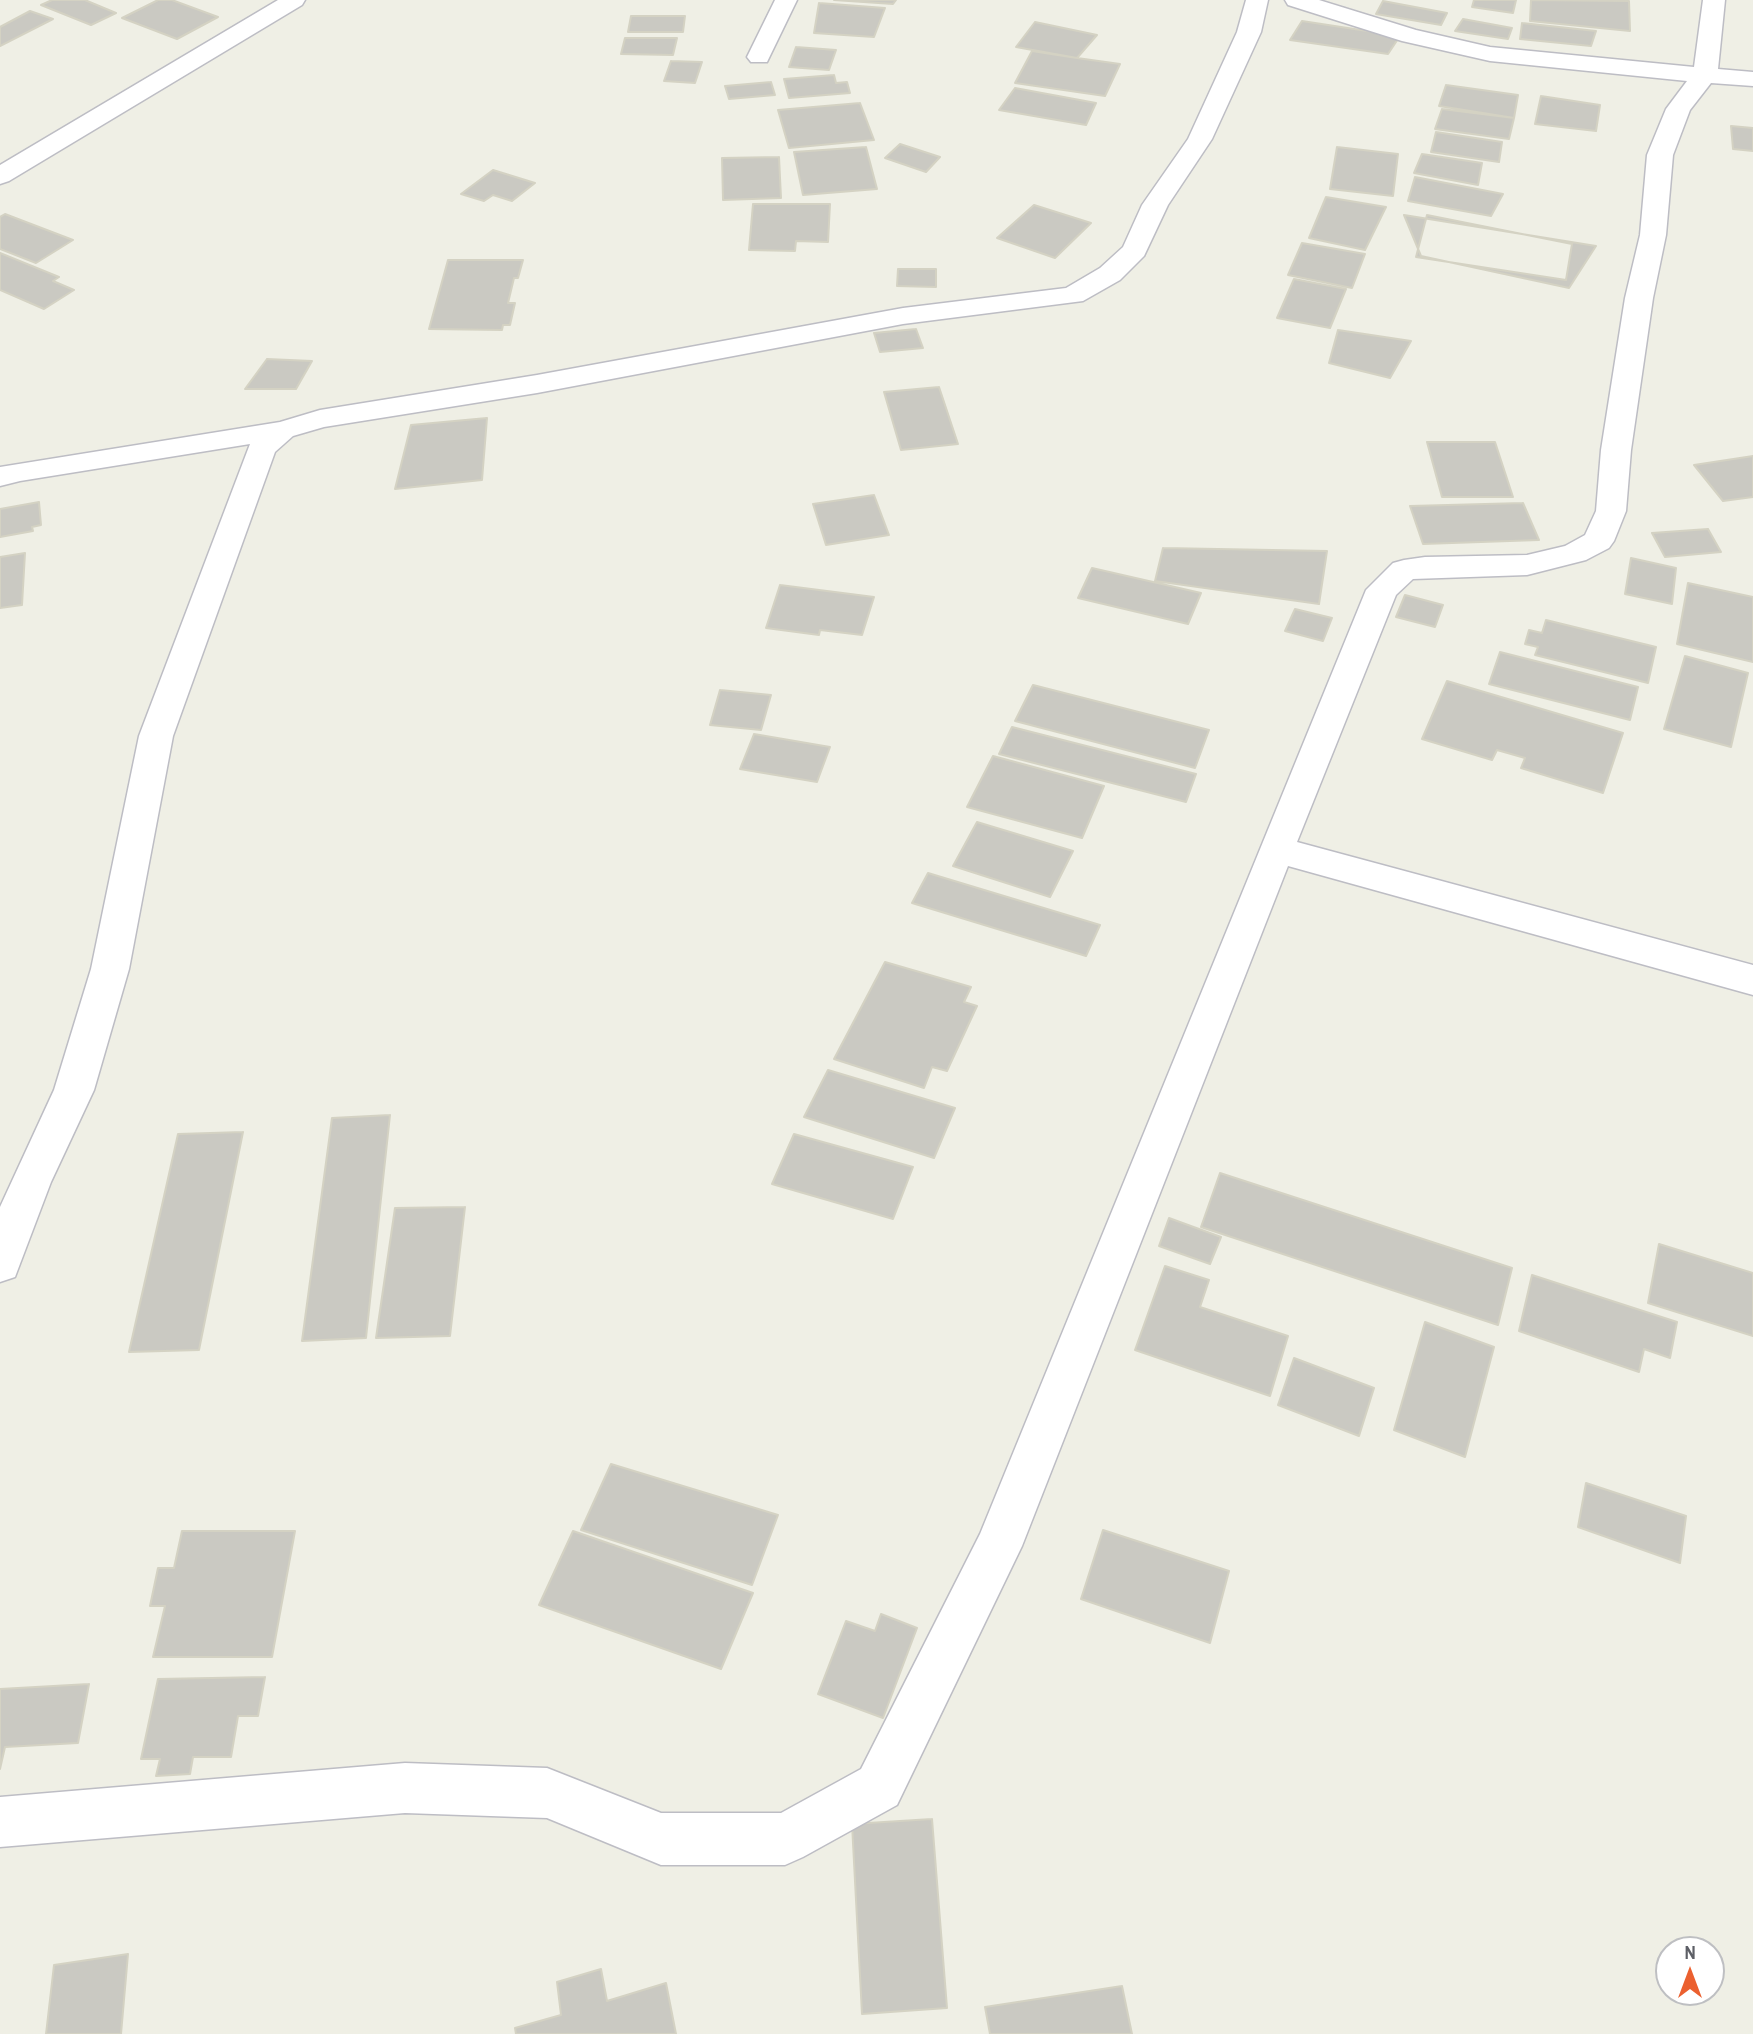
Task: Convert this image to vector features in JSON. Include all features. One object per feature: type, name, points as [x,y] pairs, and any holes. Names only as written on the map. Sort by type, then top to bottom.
[{"type":"street","points":[[0,176],[293,0]]},
{"type":"street","points":[[759,57],[786,0]]},
{"type":"street","points":[[0,477],[17,471],[283,430],[320,419],[537,384],[903,316],[1073,295],[1110,274],[1135,250],[1156,205],[1200,139],[1249,32],[1257,0]]},
{"type":"street","points":[[1296,0],[1410,36],[1490,54],[1581,65],[1753,79]]},
{"type":"street","points":[[0,1822],[405,1788],[547,1793],[661,1839],[785,1839],[879,1787],[999,1546],[1382,590],[1404,570],[1425,567],[1527,565],[1575,553],[1598,541],[1611,511],[1616,450],[1639,298],[1653,235],[1660,155],[1678,109],[1705,74],[1714,0]]},
{"type":"street","points":[[0,1264],[30,1182],[74,1090],[103,993],[156,736],[262,448],[283,430]]},
{"type":"street","points":[[1276,850],[1753,979]]},
{"type":"building","points":[[52,0],[85,0],[116,13],[91,25],[41,5]]},
{"type":"building","points":[[158,0],[172,0],[218,17],[177,39],[122,18]]},
{"type":"building","points":[[834,0],[896,0],[893,4]]},
{"type":"building","points":[[1474,0],[1516,0],[1513,13],[1472,7]]},
{"type":"building","points":[[1531,0],[1629,1],[1630,31],[1530,21]]},
{"type":"building","points":[[1383,1],[1447,13],[1441,25],[1376,14]]},
{"type":"building","points":[[819,3],[885,8],[874,37],[814,33]]},
{"type":"building","points":[[30,11],[53,19],[0,46],[0,27]]},
{"type":"building","points":[[631,16],[685,16],[683,32],[628,32]]},
{"type":"building","points":[[1463,19],[1512,28],[1508,39],[1455,31]]},
{"type":"building","points":[[1302,21],[1400,36],[1388,54],[1290,40]]},
{"type":"building","points":[[1035,22],[1097,35],[1077,58],[1016,47]]},
{"type":"building","points":[[1522,23],[1596,31],[1591,46],[1520,39]]},
{"type":"building","points":[[625,38],[677,38],[673,55],[621,54]]},
{"type":"building","points":[[796,47],[836,50],[829,70],[789,67]]},
{"type":"building","points":[[1032,51],[1120,64],[1105,96],[1015,83]]},
{"type":"building","points":[[671,61],[702,62],[695,83],[664,81]]},
{"type":"building","points":[[834,75],[836,83],[847,82],[850,93],[789,98],[784,79]]},
{"type":"building","points":[[771,82],[775,95],[729,99],[725,86]]},
{"type":"building","points":[[1446,85],[1518,95],[1514,118],[1439,106]]},
{"type":"building","points":[[1015,88],[1096,103],[1086,125],[999,110]]},
{"type":"building","points":[[1541,96],[1600,105],[1596,131],[1535,124]]},
{"type":"building","points":[[860,103],[874,140],[789,148],[778,110]]},
{"type":"building","points":[[1442,109],[1514,118],[1509,139],[1435,129]]},
{"type":"building","points":[[1731,126],[1753,128],[1753,151],[1733,149]]},
{"type":"building","points":[[1436,132],[1502,142],[1499,162],[1431,152]]},
{"type":"building","points":[[900,144],[940,157],[926,172],[885,158]]},
{"type":"building","points":[[866,147],[877,189],[803,195],[794,152]]},
{"type":"building","points":[[1337,147],[1398,154],[1393,196],[1330,189]]},
{"type":"building","points":[[1422,154],[1482,163],[1478,185],[1414,173]]},
{"type":"building","points":[[779,157],[781,198],[723,200],[722,158]]},
{"type":"building","points":[[493,170],[535,183],[512,201],[493,195],[484,201],[461,194]]},
{"type":"building","points":[[1415,177],[1503,194],[1491,216],[1408,201]]},
{"type":"building","points":[[1326,197],[1386,207],[1365,250],[1309,238]]},
{"type":"building","points":[[753,204],[830,204],[828,242],[796,241],[795,251],[749,250]]},
{"type":"building","points":[[1034,205],[1091,223],[1055,258],[997,238]]},
{"type":"building","points":[[5,214],[73,240],[36,263],[0,249],[0,217]]},
{"type":"building","points":[[1404,215],[1596,246],[1569,288],[1421,256]]},
{"type":"building","points":[[1427,215],[1572,244],[1566,280],[1416,257]]},
{"type":"building","points":[[1302,243],[1365,254],[1352,288],[1288,275]]},
{"type":"building","points":[[0,253],[59,277],[53,281],[74,290],[44,309],[0,290]]},
{"type":"building","points":[[448,260],[523,260],[518,278],[514,278],[508,303],[515,303],[510,325],[503,325],[502,330],[429,329]]},
{"type":"building","points":[[898,269],[936,269],[936,287],[897,286]]},
{"type":"building","points":[[1294,279],[1346,289],[1330,328],[1277,318]]},
{"type":"building","points":[[916,329],[923,348],[880,352],[874,333]]},
{"type":"building","points":[[1338,330],[1411,341],[1390,378],[1329,363]]},
{"type":"building","points":[[267,359],[312,361],[296,389],[245,389]]},
{"type":"building","points":[[939,387],[958,444],[901,450],[884,392]]},
{"type":"building","points":[[487,418],[482,480],[395,489],[411,425]]},
{"type":"building","points":[[1427,442],[1495,442],[1513,497],[1442,497]]},
{"type":"building","points":[[1753,456],[1753,497],[1723,501],[1694,465]]},
{"type":"building","points":[[874,495],[889,535],[826,545],[813,504]]},
{"type":"building","points":[[39,502],[41,525],[32,527],[33,531],[0,537],[0,509]]},
{"type":"building","points":[[1523,503],[1539,540],[1423,544],[1410,506]]},
{"type":"building","points":[[1708,529],[1721,552],[1665,557],[1652,533]]},
{"type":"building","points":[[1163,548],[1327,551],[1319,604],[1155,581]]},
{"type":"building","points":[[25,553],[22,605],[0,608],[0,557]]},
{"type":"building","points":[[1631,558],[1676,568],[1672,604],[1625,594]]},
{"type":"building","points":[[1092,568],[1201,593],[1188,624],[1078,598]]},
{"type":"building","points":[[1688,583],[1753,597],[1753,662],[1677,644]]},
{"type":"building","points":[[780,585],[874,597],[862,635],[820,630],[819,635],[766,628]]},
{"type":"building","points":[[1405,595],[1443,605],[1435,627],[1396,617]]},
{"type":"building","points":[[1295,609],[1332,618],[1323,641],[1285,631]]},
{"type":"building","points":[[1546,620],[1656,647],[1648,683],[1535,655],[1538,647],[1525,644],[1529,630],[1542,633]]},
{"type":"building","points":[[1500,652],[1638,687],[1630,720],[1489,684]]},
{"type":"building","points":[[1685,656],[1748,673],[1731,747],[1664,729]]},
{"type":"building","points":[[1447,681],[1623,733],[1603,793],[1521,768],[1525,758],[1497,750],[1492,760],[1422,739]]},
{"type":"building","points":[[1033,685],[1209,730],[1195,768],[1015,721]]},
{"type":"building","points":[[720,690],[771,695],[761,730],[710,725]]},
{"type":"building","points":[[1012,727],[1196,774],[1186,802],[999,754]]},
{"type":"building","points":[[754,734],[830,747],[817,782],[740,769]]},
{"type":"building","points":[[993,756],[1104,786],[1082,838],[967,807]]},
{"type":"building","points":[[977,822],[1073,851],[1050,897],[953,866]]},
{"type":"building","points":[[928,873],[1100,925],[1086,956],[912,903]]},
{"type":"building","points":[[885,962],[971,987],[964,1002],[977,1006],[947,1071],[932,1067],[924,1088],[834,1059]]},
{"type":"building","points":[[828,1070],[955,1108],[934,1158],[804,1117]]},
{"type":"building","points":[[390,1115],[366,1338],[302,1341],[332,1118]]},
{"type":"building","points":[[243,1132],[199,1350],[129,1352],[178,1134]]},
{"type":"building","points":[[794,1134],[913,1167],[893,1219],[772,1184]]},
{"type":"building","points":[[1220,1173],[1512,1268],[1498,1325],[1201,1227]]},
{"type":"building","points":[[465,1207],[450,1336],[376,1338],[395,1208]]},
{"type":"building","points":[[1169,1218],[1221,1237],[1210,1264],[1159,1246]]},
{"type":"building","points":[[1659,1244],[1753,1273],[1753,1336],[1648,1303]]},
{"type":"building","points":[[1165,1266],[1209,1280],[1200,1307],[1288,1336],[1270,1396],[1135,1350]]},
{"type":"building","points":[[1532,1275],[1677,1322],[1670,1358],[1644,1349],[1639,1372],[1519,1331]]},
{"type":"building","points":[[1425,1322],[1494,1347],[1465,1457],[1394,1430]]},
{"type":"building","points":[[1294,1358],[1374,1388],[1359,1436],[1278,1405]]},
{"type":"building","points":[[611,1464],[778,1515],[752,1585],[581,1530]]},
{"type":"building","points":[[1586,1483],[1686,1516],[1680,1563],[1578,1527]]},
{"type":"building","points":[[1103,1530],[1229,1571],[1210,1643],[1081,1599]]},
{"type":"building","points":[[182,1531],[295,1531],[272,1657],[153,1657],[165,1606],[150,1606],[158,1568],[174,1568]]},
{"type":"building","points":[[573,1531],[753,1593],[721,1669],[539,1605]]},
{"type":"building","points":[[881,1614],[917,1628],[883,1718],[818,1694],[846,1621],[875,1631]]},
{"type":"building","points":[[265,1677],[258,1716],[238,1716],[231,1757],[193,1757],[190,1774],[156,1776],[160,1759],[141,1759],[158,1679]]},
{"type":"building","points":[[89,1684],[78,1743],[5,1747],[0,1769],[0,1689]]},
{"type":"building","points":[[932,1819],[947,2008],[862,2014],[852,1824]]},
{"type":"building","points":[[128,1954],[121,2034],[46,2034],[54,1965]]},
{"type":"building","points":[[601,1969],[607,2001],[666,1983],[676,2034],[516,2034],[515,2028],[561,2015],[557,1982]]},
{"type":"building","points":[[1122,1986],[1132,2034],[990,2034],[985,2007]]}]
